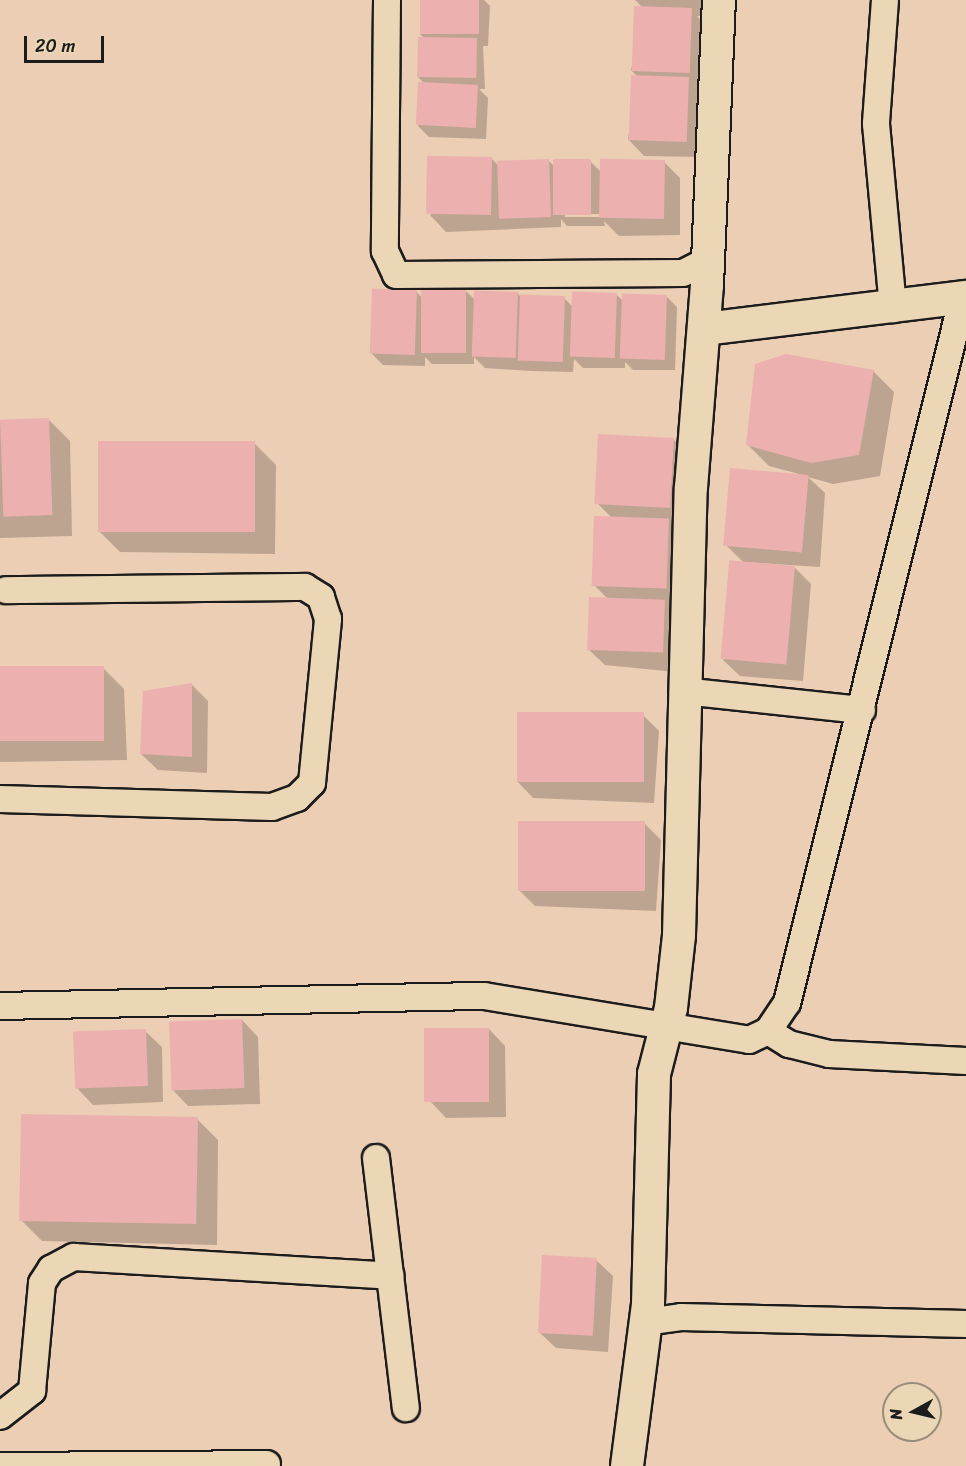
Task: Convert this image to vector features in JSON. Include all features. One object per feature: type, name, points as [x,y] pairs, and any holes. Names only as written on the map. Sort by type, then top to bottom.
[{"type":"street","points":[[387,0],[385,251],[396,276],[683,273],[708,260]]},
{"type":"street","points":[[704,131],[707,0]]},
{"type":"street","points":[[627,1466],[646,1322],[654,1074],[679,935],[687,763],[683,691],[705,329],[719,0]]},
{"type":"street","points":[[885,0],[876,124],[893,309]]},
{"type":"street","points":[[0,1006],[484,996],[663,1030],[749,1040],[768,1030],[787,1003],[965,297],[893,309],[811,313],[705,329]]},
{"type":"street","points":[[0,799],[272,807],[297,798],[312,783],[328,619],[321,597],[305,587],[6,590]]},
{"type":"street","points":[[683,691],[862,710]]},
{"type":"street","points":[[768,1030],[789,1044],[829,1054],[966,1061]]},
{"type":"street","points":[[376,1158],[406,1408]]},
{"type":"street","points":[[0,1416],[32,1391],[42,1283],[51,1269],[74,1257],[390,1276]]},
{"type":"street","points":[[646,1322],[681,1317],[966,1324]]},
{"type":"street","points":[[0,1466],[267,1464]]},
{"type":"building","points":[[420,0],[479,0],[479,34],[420,34]]},
{"type":"building","points":[[634,6],[692,8],[690,73],[632,71]]},
{"type":"building","points":[[418,37],[477,38],[476,78],[417,77]]},
{"type":"building","points":[[631,75],[689,77],[687,142],[629,140]]},
{"type":"building","points":[[418,82],[478,85],[476,128],[416,125]]},
{"type":"building","points":[[427,156],[492,157],[491,215],[426,214]]},
{"type":"building","points":[[549,159],[551,217],[499,219],[497,161]]},
{"type":"building","points":[[553,159],[591,159],[591,215],[553,215]]},
{"type":"building","points":[[600,159],[665,160],[664,219],[599,218]]},
{"type":"building","points":[[372,288],[417,290],[415,355],[370,353]]},
{"type":"building","points":[[421,289],[466,289],[466,353],[421,353]]},
{"type":"building","points":[[474,290],[518,292],[516,358],[472,356]]},
{"type":"building","points":[[572,291],[617,293],[615,358],[570,356]]},
{"type":"building","points":[[622,293],[667,295],[665,360],[620,358]]},
{"type":"building","points":[[520,294],[565,296],[563,362],[518,360]]},
{"type":"building","points":[[786,354],[874,370],[859,455],[811,463],[746,445],[755,364]]},
{"type":"building","points":[[49,418],[52,515],[3,517],[0,420]]},
{"type":"building","points":[[598,434],[674,438],[670,508],[594,504]]},
{"type":"building","points":[[98,441],[255,441],[255,532],[98,532]]},
{"type":"building","points":[[730,468],[809,475],[802,553],[723,546]]},
{"type":"building","points":[[594,516],[669,519],[667,589],[592,586]]},
{"type":"building","points":[[729,560],[795,566],[786,665],[721,659]]},
{"type":"building","points":[[589,597],[665,600],[663,653],[587,650]]},
{"type":"building","points":[[0,666],[104,666],[104,741],[0,741]]},
{"type":"building","points":[[192,683],[192,757],[140,754],[143,691]]},
{"type":"building","points":[[517,712],[644,712],[644,782],[517,782]]},
{"type":"building","points":[[518,821],[645,821],[645,891],[518,891]]},
{"type":"building","points":[[242,1019],[244,1088],[171,1091],[169,1022]]},
{"type":"building","points":[[424,1028],[489,1028],[489,1102],[424,1102]]},
{"type":"building","points":[[146,1029],[148,1086],[75,1089],[73,1032]]},
{"type":"building","points":[[21,1114],[198,1117],[196,1224],[19,1221]]},
{"type":"building","points":[[542,1255],[597,1258],[593,1336],[538,1333]]}]
